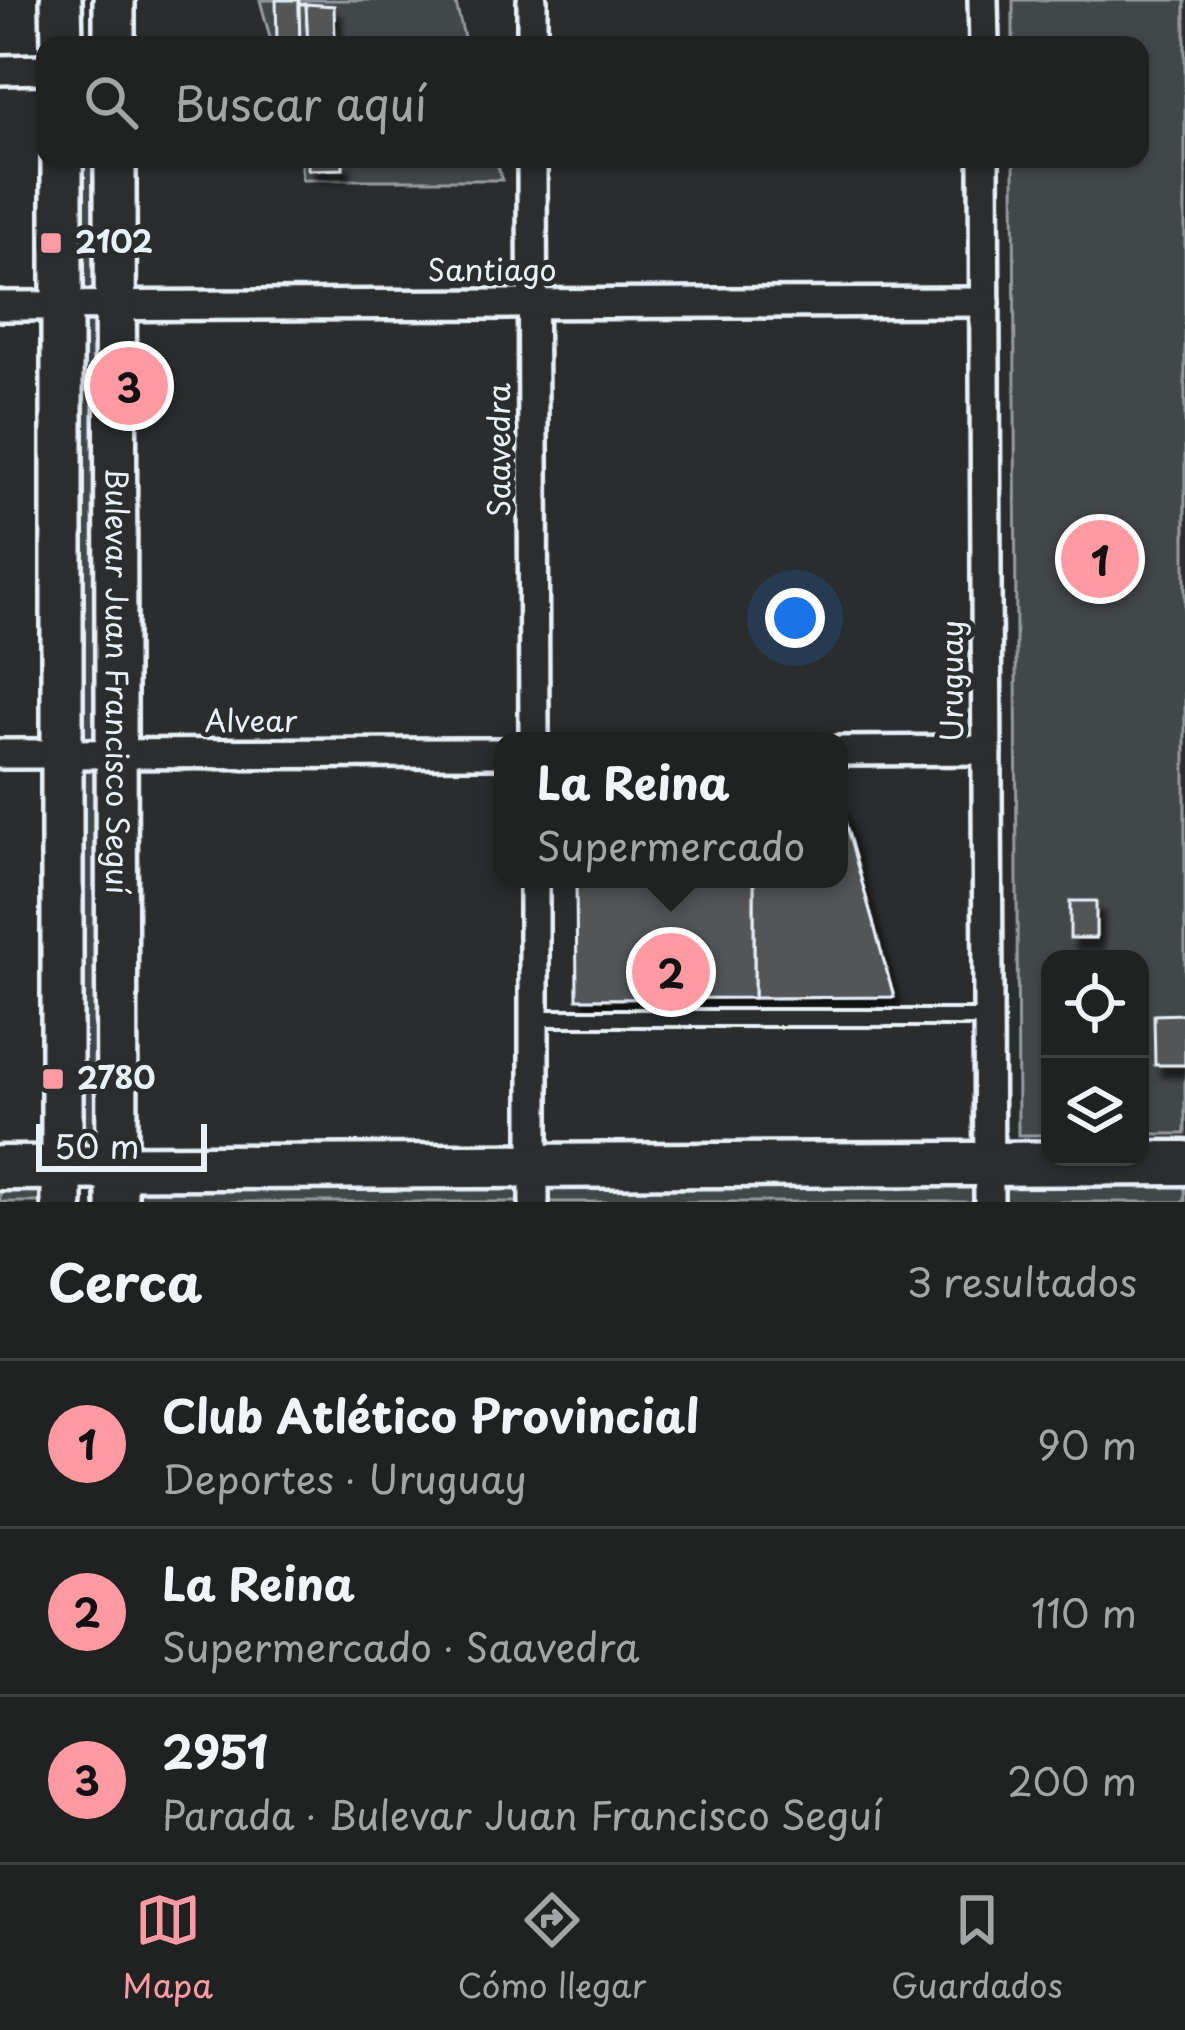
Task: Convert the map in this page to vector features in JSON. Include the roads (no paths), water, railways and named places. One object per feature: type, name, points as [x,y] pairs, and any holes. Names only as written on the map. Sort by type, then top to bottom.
[{"type":"main road","points":[[61,0],[62,36]]},
{"type":"main road","points":[[114,0],[115,36]]},
{"type":"main road","name":"Bulevar Juan Francisco Seguí","points":[[62,168],[62,1185]]},
{"type":"main road","name":"Bulevar Juan Francisco Seguí","points":[[115,168],[117,1185]]},
{"type":"main road","points":[[0,1168],[62,1185],[989,1183],[1185,1163]]},
{"type":"street","points":[[532,0],[532,36]]},
{"type":"street","points":[[983,0],[984,36]]},
{"type":"street","points":[[0,70],[36,69]]},
{"type":"street","name":"Saavedra","points":[[532,168],[533,732]]},
{"type":"street","name":"Uruguay","points":[[984,168],[989,1183]]},
{"type":"street","name":"Santiago","points":[[0,306],[985,302]]},
{"type":"street","points":[[848,751],[987,750]]},
{"type":"street","name":"Alvear","points":[[0,754],[494,753]]},
{"type":"street","points":[[534,888],[534,1184]]},
{"type":"lane","points":[[534,1018],[988,1018]]},
{"type":"place","name":"2102","points":[[51,243]]},
{"type":"place","name":"2951","points":[[129,386]]},
{"type":"place","name":"Club Atlético Provincial","points":[[1100,559]]},
{"type":"place","name":"La Reina","points":[[671,972]]},
{"type":"place","name":"2780","points":[[53,1079]]}]
